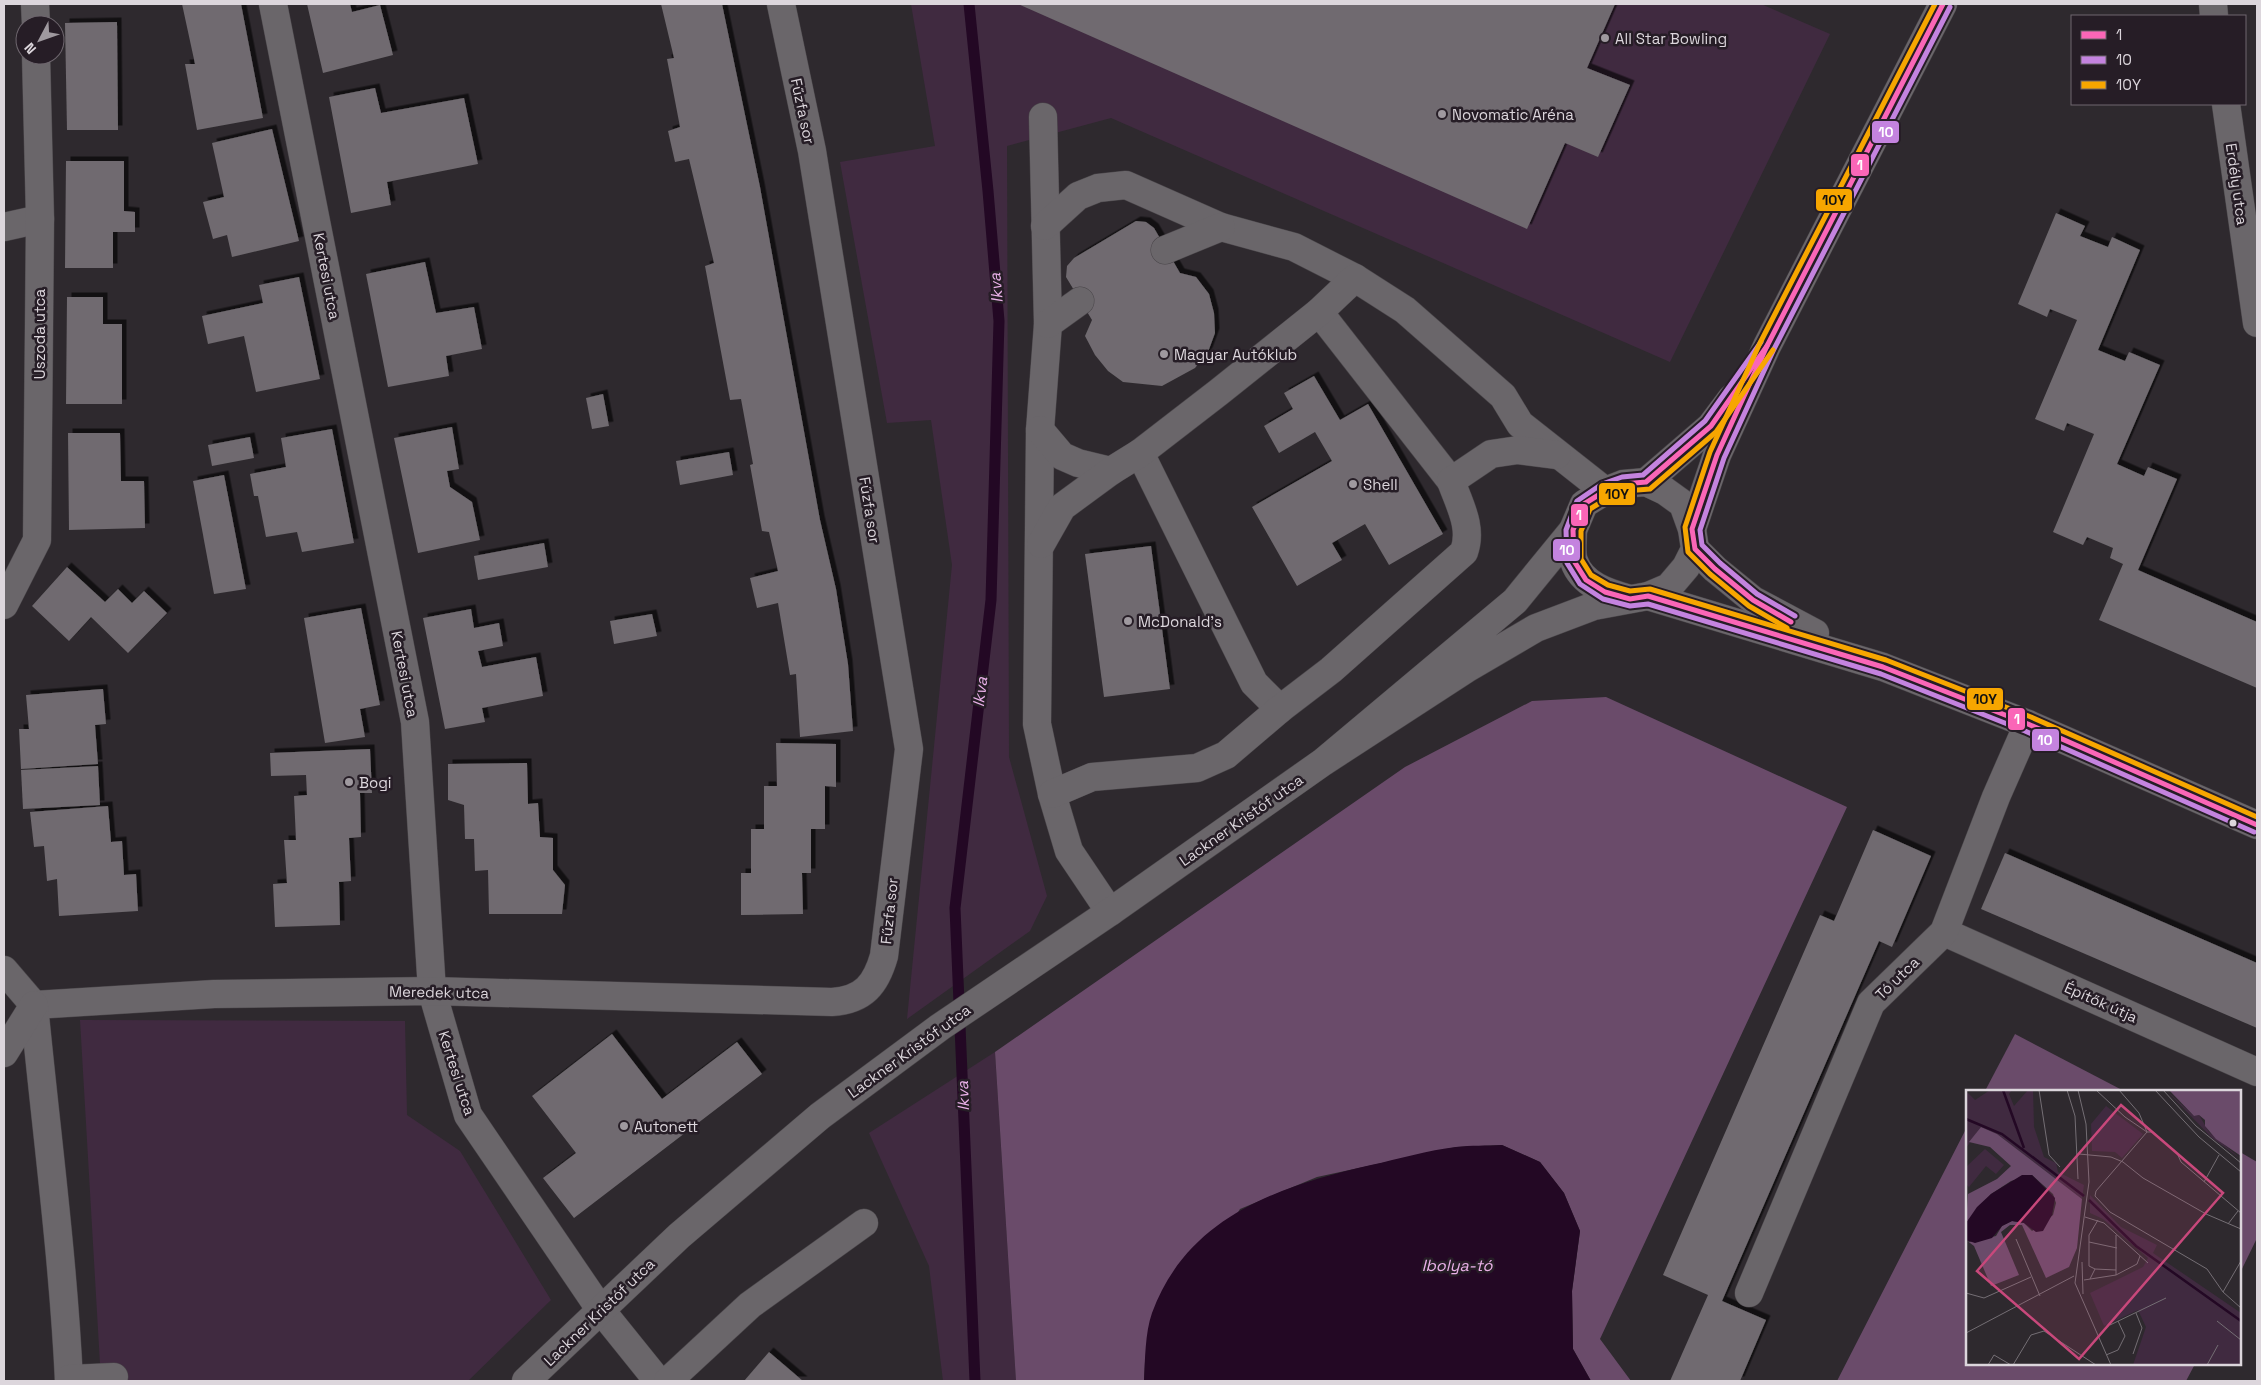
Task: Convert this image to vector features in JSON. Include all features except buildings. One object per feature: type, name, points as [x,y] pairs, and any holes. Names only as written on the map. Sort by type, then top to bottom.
[{"type":"street","name":"Kertesi utca","points":[[273,4],[415,722],[432,991],[468,1115],[600,1309],[658,1381]]},
{"type":"street","name":"Fűzfa sor","points":[[781,4],[812,151],[908,749],[884,956],[878,975],[870,987],[844,1002]]},
{"type":"street","name":"Lackner Kristóf utca","points":[[526,1381],[678,1236],[820,1116],[940,1027],[1110,912],[1323,762],[1466,669],[1536,628],[1594,606],[1639,597],[1669,587],[1686,567],[1717,455],[1766,346],[1943,4]]},
{"type":"street","name":"Uszoda utca","points":[[4,604],[37,540],[40,219],[36,65]]},
{"type":"street","name":"Erdély utca","points":[[2226,105],[2257,323]]},
{"type":"street","points":[[1043,117],[1048,324],[1040,430],[1037,724],[1052,794],[1069,852],[1110,912]]},
{"type":"street","points":[[1045,226],[1078,196],[1098,188],[1126,184],[1221,226],[1294,248],[1355,278],[1405,310],[1503,396],[1520,424],[1605,491]]},
{"type":"street","points":[[4,227],[40,219]]},
{"type":"street","points":[[1165,250],[1221,226]]},
{"type":"street","points":[[1040,546],[1062,507],[1111,471],[1140,453],[1319,312],[1355,278]]},
{"type":"street","points":[[1048,324],[1080,301]]},
{"type":"street","points":[[1052,794],[1092,777],[1197,768],[1226,755],[1280,709],[1331,670],[1464,552],[1469,539],[1468,526],[1451,481],[1319,312]]},
{"type":"street","name":"Lackner Kristóf utca","points":[[1323,762],[1515,602],[1573,530],[1584,504],[1605,491],[1623,484],[1646,482],[1711,426],[1766,346]]},
{"type":"street","points":[[1040,430],[1062,456],[1078,463],[1111,471]]},
{"type":"street","points":[[1451,481],[1491,454],[1518,450],[1557,455]]},
{"type":"street","points":[[1140,453],[1254,683],[1280,709]]},
{"type":"street","points":[[1646,482],[1665,491],[1683,504],[1693,539],[1715,570],[1753,600],[1883,667]]},
{"type":"street","name":"Lackner Kristóf utca","points":[[1573,530],[1574,561],[1586,580],[1605,592],[1639,597]]},
{"type":"street","points":[[1639,597],[1883,667],[2028,724],[2257,824]]},
{"type":"street","name":"Tó utca","points":[[1749,1293],[1871,1003],[1944,932],[1996,797],[2028,724]]},
{"type":"street","name":"Építők útja","points":[[1944,932],[2257,1072]]},
{"type":"street","points":[[4,970],[34,1005],[48,1154],[64,1278],[69,1380],[114,1377]]},
{"type":"street","name":"Meredek utca","points":[[34,1005],[214,994],[432,991],[844,1002]]},
{"type":"street","points":[[4,1053],[34,1005]]},
{"type":"street","points":[[668,1381],[750,1304],[864,1223]]},
{"type":"shaded area","points":[[911,4],[1761,4],[1830,34],[1670,362],[1111,118],[1007,146],[1009,757],[1047,896],[1030,931],[907,1019],[952,565],[931,420],[887,423],[840,162],[935,146]]},
{"type":"shaded area","points":[[1606,697],[1847,807],[1600,1339],[1631,1381],[1591,1381],[1573,1349],[1572,1291],[1580,1231],[1564,1193],[1540,1162],[1502,1145],[1456,1147],[1317,1177],[1240,1209],[1145,1362],[1144,1381],[1016,1381],[995,1052],[1405,767],[1532,701]]},
{"type":"shaded area","points":[[80,1020],[405,1021],[407,1115],[460,1151],[551,1300],[468,1381],[101,1381]]},
{"type":"shaded area","points":[[2015,1034],[2122,1090],[1986,1090]]},
{"type":"shaded area","points":[[995,1052],[1016,1381],[943,1381],[929,1266],[869,1133]]},
{"type":"shaded area","points":[[1966,1129],[1966,1365],[2194,1365],[2186,1381],[1837,1381]]},
{"type":"shaded area","points":[[2241,1153],[2257,1162],[2257,1238],[2241,1271]]},
{"type":"water","name":"Ibolya-tó","points":[[1502,1145],[1540,1162],[1564,1193],[1580,1231],[1572,1291],[1573,1349],[1591,1381],[1144,1381],[1148,1329],[1152,1313],[1168,1280],[1188,1252],[1212,1230],[1240,1211],[1303,1183],[1337,1173],[1445,1148]]},
{"type":"waterway","name":"Ikva","points":[[969,4],[999,321],[991,600],[955,908],[975,1381]]},
{"type":"transit line","name":"10Y","points":[[1787,628],[1749,606],[1710,574],[1688,552],[1685,527],[1710,452],[1760,343],[1935,4]]},
{"type":"transit line","name":"1","points":[[1791,622],[1753,600],[1715,569],[1695,549],[1692,529],[1717,455],[1767,346],[1943,4]]},
{"type":"transit line","name":"10","points":[[1795,616],[1757,594],[1720,563],[1702,545],[1700,530],[1724,458],[1774,349],[1950,7]]},
{"type":"transit line","name":"10","points":[[1761,342],[1705,421],[1643,475],[1622,477],[1602,484],[1577,501],[1566,530],[1567,563],[1580,584],[1603,599],[1630,606],[1648,604],[1881,674],[2025,731],[2254,832]]},
{"type":"transit line","name":"1","points":[[1767,346],[1711,426],[1646,482],[1623,484],[1605,491],[1584,504],[1573,530],[1574,561],[1586,580],[1605,592],[1630,599],[1648,596],[1883,667],[2028,724],[2257,825]]},
{"type":"transit line","name":"10Y","points":[[1773,350],[1716,432],[1650,489],[1625,491],[1608,498],[1590,509],[1581,531],[1581,559],[1591,575],[1608,585],[1630,591],[1650,589],[1886,660],[2031,717],[2257,817]]},
{"type":"place","name":"All Star Bowling","points":[[1605,38]]},
{"type":"place","name":"Novomatic Aréna","points":[[1442,114]]},
{"type":"place","name":"Magyar Autóklub","points":[[1164,354]]},
{"type":"place","name":"Shell","points":[[1353,484]]},
{"type":"place","name":"McDonald's","points":[[1128,621]]},
{"type":"place","name":"Bogi","points":[[349,782]]},
{"type":"place","name":"Autonett","points":[[624,1126]]}]
